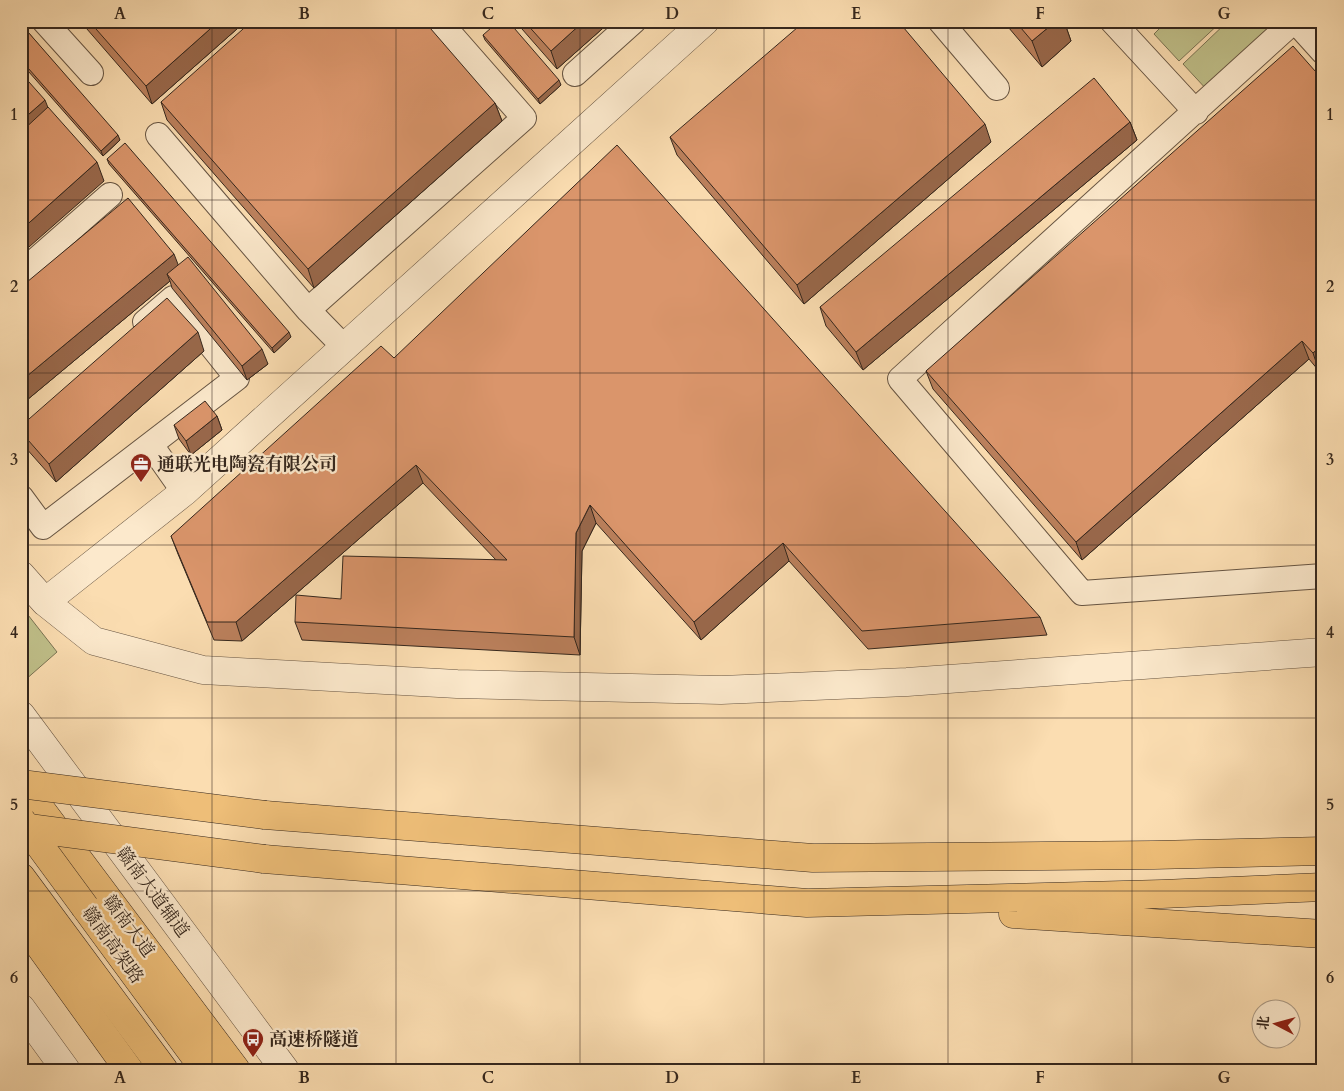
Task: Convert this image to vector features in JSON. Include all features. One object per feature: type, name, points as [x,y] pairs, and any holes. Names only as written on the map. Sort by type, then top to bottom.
[{"type":"main road","points":[[21,783],[265,815],[813,858],[1154,855],[1323,851]]},
{"type":"main road","name":"赣南大道","points":[[21,783],[236,1070]]},
{"type":"main road","name":"赣南高架路","points":[[21,820],[205,1070]]},
{"type":"main road","points":[[21,827],[264,859],[807,903],[1180,923],[1323,934]]},
{"type":"main road","points":[[813,858],[1323,832]]},
{"type":"main road","name":"赣南高架路","points":[[21,877],[164,1070]]},
{"type":"main road","points":[[807,903],[1162,894],[1323,887]]},
{"type":"main road","points":[[21,920],[129,1070]]},
{"type":"street","points":[[44,21],[91,73]]},
{"type":"street","points":[[308,310],[524,118],[439,21]]},
{"type":"street","points":[[575,74],[634,21]]},
{"type":"street","points":[[45,602],[184,492],[705,21]]},
{"type":"street","points":[[940,21],[997,88]]},
{"type":"street","points":[[1112,21],[1196,112]]},
{"type":"street","points":[[1323,52],[1294,21],[900,379],[1082,593],[1323,576]]},
{"type":"street","points":[[158,135],[308,310],[345,348]]},
{"type":"street","points":[[21,273],[110,195]]},
{"type":"street","points":[[21,497],[44,527],[238,378],[173,298],[127,336]]},
{"type":"street","points":[[151,445],[184,492]]},
{"type":"street","points":[[21,576],[45,602],[94,641],[203,670],[457,684],[721,690],[907,682],[1323,652]]},
{"type":"street","name":"赣南大道辅道","points":[[21,715],[285,1070]]},
{"type":"street","points":[[21,1008],[66,1070]]},
{"type":"green space","points":[[1167,21],[1222,21],[1179,61],[1154,34]]},
{"type":"green space","points":[[1228,21],[1265,21],[1273,30],[1208,91],[1183,64]]},
{"type":"green space","points":[[21,606],[57,652],[24,681],[21,677]]},
{"type":"building","points":[[89,21],[219,21],[146,86]]},
{"type":"building","points":[[252,21],[424,21],[495,103],[308,269],[161,102]]},
{"type":"building","points":[[499,21],[508,21],[559,80],[538,99],[483,35]]},
{"type":"building","points":[[524,21],[584,21],[551,51]]},
{"type":"building","points":[[805,21],[898,21],[985,124],[797,285],[670,137]]},
{"type":"building","points":[[1015,21],[1056,21],[1032,41]]},
{"type":"building","points":[[21,24],[118,135],[101,151],[21,60]]},
{"type":"building","points":[[1293,46],[1323,80],[1323,344],[1313,353],[1302,341],[1076,542],[926,371]]},
{"type":"building","points":[[21,73],[45,100],[21,121]]},
{"type":"building","points":[[1094,78],[1130,122],[856,352],[820,307]]},
{"type":"building","points":[[48,107],[97,162],[21,230],[21,132]]},
{"type":"building","points":[[125,143],[289,332],[272,348],[107,159]]},
{"type":"building","points":[[617,145],[1040,617],[862,631],[783,543],[694,622],[590,505],[576,533],[574,637],[295,622],[296,595],[341,599],[343,556],[507,560],[416,465],[236,622],[207,622],[171,536],[381,346],[394,358]]},
{"type":"building","points":[[128,198],[174,254],[21,381],[21,287]]},
{"type":"building","points":[[188,257],[262,349],[242,366],[167,274]]},
{"type":"building","points":[[167,298],[198,332],[49,464],[21,432],[21,426]]},
{"type":"building","points":[[205,401],[217,416],[186,441],[174,425]]},
{"type":"place","name":"通联光电陶瓷有限公司","points":[[141,483]]},
{"type":"place","name":"高速桥隧道","points":[[253,1058]]}]
